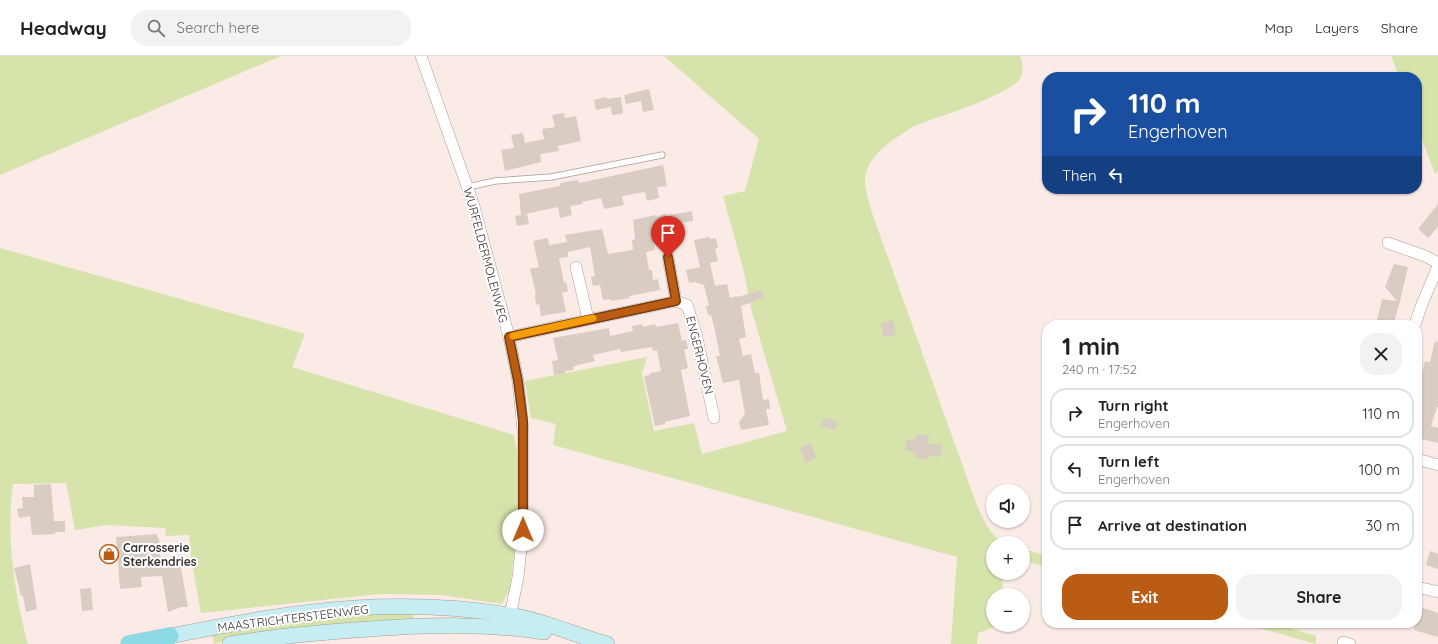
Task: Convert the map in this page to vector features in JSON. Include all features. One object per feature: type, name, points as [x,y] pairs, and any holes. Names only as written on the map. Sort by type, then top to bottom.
[{"type":"main road","name":"MAASTRICHTERSTEENWEG","points":[[129,644],[171,641],[265,619],[355,608],[428,608],[509,621],[556,626],[574,635],[607,644]]},
{"type":"main road","name":"MAASTRICHTERSTEENWEG","points":[[230,644],[282,640],[332,631],[480,625],[509,621]]},
{"type":"street","name":"WURFELDERMOLENWEG","points":[[422,56],[468,188],[509,337],[518,381],[523,430],[523,530],[518,577],[509,621]]},
{"type":"street","points":[[1388,243],[1425,256],[1438,264],[1422,303],[1417,320]]},
{"type":"street","points":[[509,337],[676,301],[668,257]]},
{"type":"street","points":[[576,266],[588,319]]},
{"type":"street","name":"ENGERHOVEN","points":[[676,301],[687,305],[696,333],[714,418]]},
{"type":"street","points":[[1422,460],[1438,465]]},
{"type":"street","points":[[1422,588],[1438,592]]},
{"type":"street","points":[[428,608],[429,626]]},
{"type":"lane","points":[[468,188],[495,181],[551,177],[662,155]]},
{"type":"green space","points":[[0,56],[281,56],[0,175]]},
{"type":"green space","points":[[664,56],[1020,56],[1022,74],[1019,80],[1000,93],[986,100],[914,126],[897,137],[874,157],[866,175],[865,185],[871,210],[976,503],[986,523],[986,528],[989,528],[995,536],[986,536],[986,580],[1003,580],[1002,588],[986,588],[986,630],[978,633],[977,644],[951,644],[957,557],[553,445],[556,424],[531,418],[525,381],[647,357],[642,374],[654,431],[694,423],[702,454],[787,431],[752,312],[743,268],[723,196],[745,191],[759,139]]},
{"type":"green space","points":[[1391,56],[1438,56],[1438,171],[1435,174],[1422,139],[1422,72],[1397,72]]},
{"type":"green space","points":[[0,248],[305,334],[292,367],[514,435],[519,464],[517,526],[510,590],[502,604],[441,595],[380,594],[201,613],[191,558],[189,535],[166,536],[165,528],[107,525],[75,530],[66,483],[13,484],[10,524],[11,545],[15,585],[28,644],[0,644]]},
{"type":"green space","points":[[1030,551],[1042,555],[1042,566],[1030,562]]},
{"type":"green space","points":[[413,611],[413,622],[233,639],[214,644],[212,635],[325,617]]},
{"type":"green space","points":[[1260,628],[1290,628],[1316,636],[1316,644]]},
{"type":"building","points":[[649,89],[654,110],[643,112],[641,101],[626,104],[624,95]]},
{"type":"building","points":[[607,97],[607,99],[621,97],[623,114],[612,115],[611,107],[596,110],[594,100]]},
{"type":"building","points":[[564,113],[565,118],[576,116],[581,141],[558,146],[559,151],[540,154],[541,162],[505,171],[501,150],[514,148],[511,135],[523,133],[525,143],[544,139],[542,129],[555,127],[552,115]]},
{"type":"building","points":[[663,165],[667,186],[657,187],[659,198],[647,201],[645,192],[622,196],[624,205],[604,209],[601,198],[582,202],[583,204],[570,206],[572,215],[560,218],[558,207],[521,215],[519,194],[560,186],[560,183],[578,180],[579,183]]},
{"type":"building","points":[[1438,204],[1438,227],[1428,238],[1418,229]]},
{"type":"building","points":[[692,211],[693,221],[668,225],[668,227],[651,230],[655,250],[646,252],[649,270],[652,270],[653,280],[658,279],[660,290],[629,296],[630,298],[611,301],[610,299],[603,300],[600,285],[593,286],[591,277],[595,276],[590,247],[568,252],[568,257],[559,258],[564,283],[566,282],[568,291],[562,293],[566,312],[541,316],[539,304],[536,305],[536,294],[530,269],[539,267],[533,241],[548,238],[549,245],[567,242],[565,235],[602,229],[608,254],[633,250],[632,240],[635,239],[633,220],[656,215],[657,217],[666,214],[666,216]]},
{"type":"building","points":[[527,214],[529,224],[517,226],[515,216]]},
{"type":"building","points":[[709,237],[710,239],[716,238],[718,248],[715,249],[718,261],[710,263],[715,286],[727,284],[730,298],[761,290],[764,298],[741,306],[746,337],[739,339],[743,356],[751,354],[755,373],[759,373],[763,400],[769,399],[770,409],[766,409],[769,425],[741,430],[739,422],[745,414],[739,380],[723,383],[716,356],[720,356],[711,315],[708,315],[706,306],[709,306],[704,285],[695,282],[689,283],[686,270],[700,267],[694,240]]},
{"type":"building","points":[[1394,264],[1408,267],[1394,320],[1377,320],[1382,299],[1397,301],[1385,287]]},
{"type":"building","points":[[894,320],[895,335],[883,337],[881,323]]},
{"type":"building","points":[[678,323],[682,341],[686,340],[688,349],[684,349],[688,368],[681,370],[690,416],[655,426],[644,376],[661,371],[657,350],[653,351],[652,347],[621,352],[620,349],[593,355],[595,361],[573,367],[574,370],[565,371],[565,373],[554,375],[552,361],[558,360],[553,338],[609,328],[610,336],[633,331],[632,326],[642,324],[643,327],[655,324],[656,327]]},
{"type":"building","points":[[1435,341],[1438,342],[1438,407],[1431,426],[1438,428],[1438,443],[1422,439],[1422,373],[1425,361],[1430,362]]},
{"type":"building","points":[[824,418],[838,422],[835,430],[821,426]]},
{"type":"building","points":[[916,434],[929,436],[927,443],[942,445],[940,457],[928,455],[927,460],[915,457],[916,453],[905,450],[907,439],[915,440]]},
{"type":"building","points":[[811,443],[816,458],[806,463],[800,448]]},
{"type":"building","points":[[51,484],[54,521],[65,521],[65,532],[32,535],[30,516],[19,518],[17,509],[23,508],[22,497],[34,497],[34,485]]},
{"type":"building","points":[[157,534],[159,538],[161,568],[179,557],[188,607],[181,607],[168,612],[162,576],[141,577],[142,587],[120,589],[116,537]]},
{"type":"building","points":[[1430,551],[1438,554],[1438,569],[1426,565]]},
{"type":"building","points":[[30,564],[37,609],[26,612],[23,596],[21,596],[14,568]]},
{"type":"building","points":[[91,588],[93,610],[82,611],[80,589]]},
{"type":"building","points":[[1422,608],[1438,613],[1438,637],[1414,630],[1415,628],[1422,628]]},
{"type":"slow traffic","points":[[513,336],[593,318]]},
{"type":"place","name":"Carrosserie Sterkendries","points":[[109,554]]},
{"type":"route","points":[[523,530],[523,421],[518,381],[509,337],[676,301],[668,257]]}]
